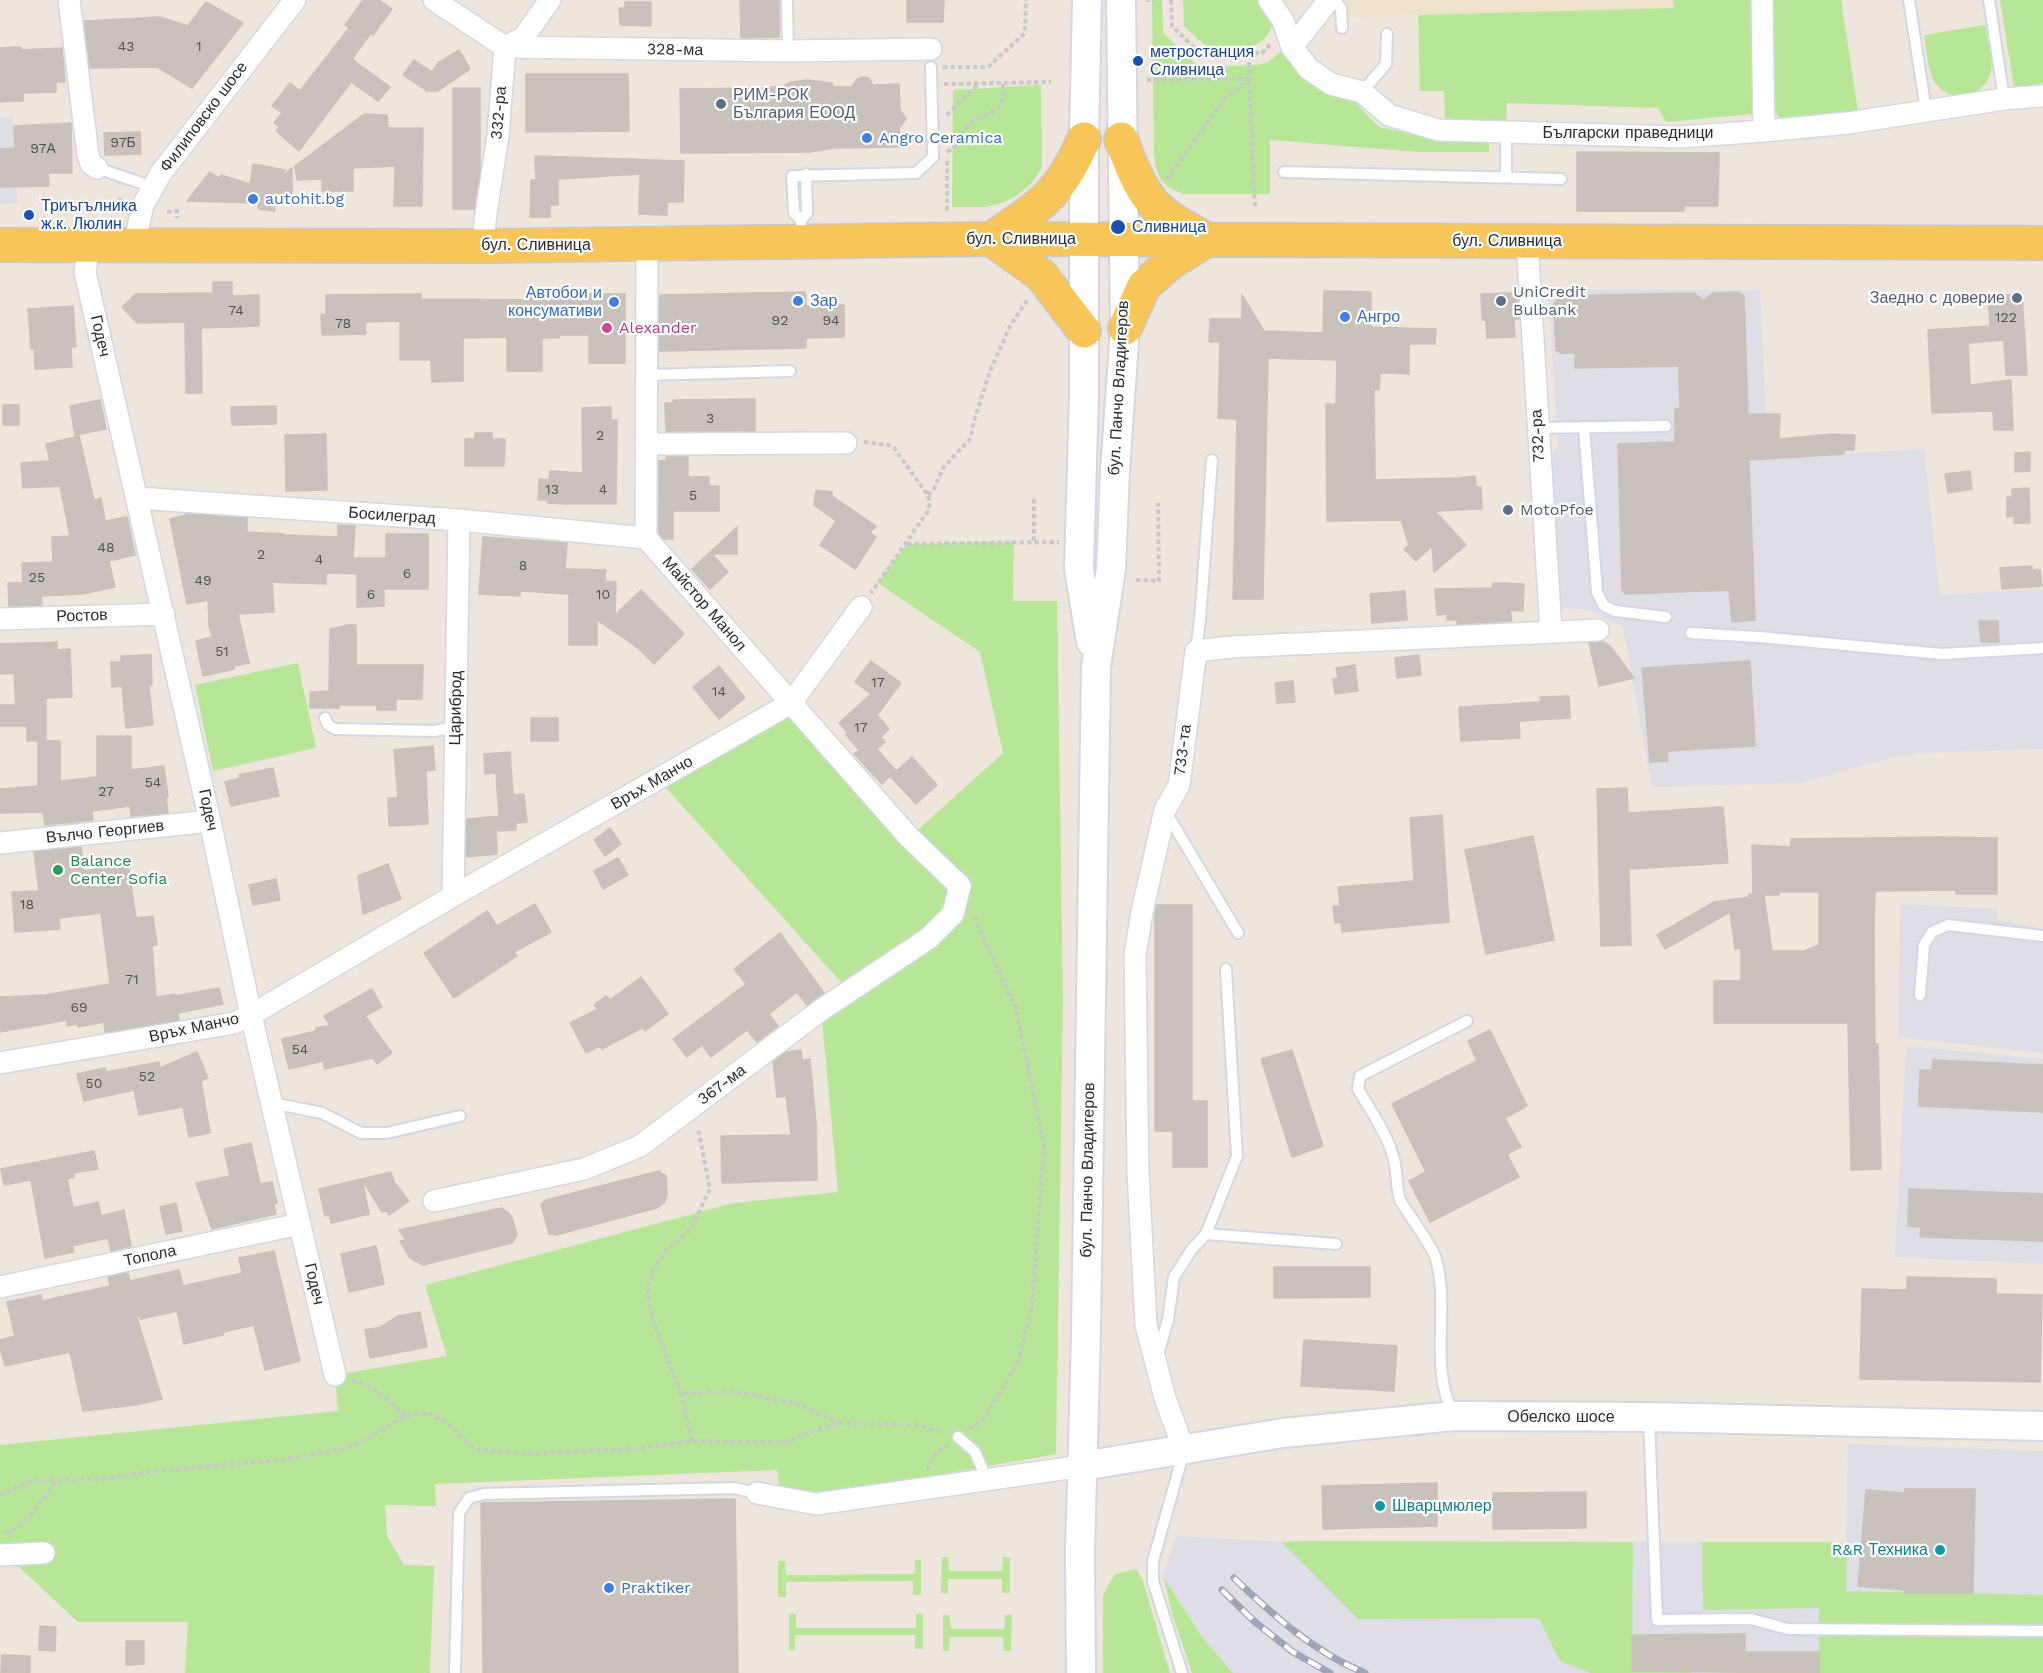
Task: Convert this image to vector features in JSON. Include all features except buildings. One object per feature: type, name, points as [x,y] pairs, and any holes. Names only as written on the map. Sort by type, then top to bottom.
[{"type":"main road","points":[[1084,139],[1072,167],[1056,191],[1033,211],[991,239],[1041,275],[1084,331]]},
{"type":"main road","points":[[1121,139],[1139,182],[1149,199],[1168,216],[1207,240],[1170,263],[1144,286],[1125,328]]},
{"type":"main road","name":"бул. Сливница","points":[[0,246],[647,244],[802,231],[991,239],[1085,240],[2043,243]]},
{"type":"street","points":[[69,0],[88,155],[91,164],[98,168]]},
{"type":"street","name":"Филиповско шосе","points":[[134,245],[143,205],[153,187],[190,133],[295,0]]},
{"type":"street","points":[[434,0],[505,47],[524,38],[550,0]]},
{"type":"street","name":"бул. Панчо Владигеров","points":[[1087,0],[1079,569],[1096,667]]},
{"type":"street","name":"бул. Панчо Владигеров","points":[[1081,1673],[1080,1552],[1096,667],[1111,570],[1125,328],[1121,0]]},
{"type":"street","name":"Български праведници","points":[[1269,0],[1283,21],[1292,47],[1309,69],[1332,84],[1362,92],[1389,115],[1437,130],[1680,137],[1848,123],[2004,99],[2043,96]]},
{"type":"street","points":[[1292,47],[1329,0]]},
{"type":"street","points":[[1762,0],[1764,131]]},
{"type":"street","name":"328-ма","points":[[505,47],[788,51],[931,58]]},
{"type":"street","name":"332-ра","points":[[484,246],[485,220],[498,135],[505,47]]},
{"type":"street","name":"732-ра","points":[[1527,242],[1551,631]]},
{"type":"street","name":"Годеч","points":[[89,244],[85,272],[164,614],[251,1015],[335,1375]]},
{"type":"street","points":[[646,538],[647,244]]},
{"type":"street","points":[[646,444],[846,443]]},
{"type":"street","name":"Босилеград","points":[[137,498],[459,520],[646,538]]},
{"type":"street","name":"Цариброд","points":[[453,896],[459,520]]},
{"type":"street","name":"Майстор Манол","points":[[646,538],[909,837],[960,886]]},
{"type":"street","name":"Връх Манчо","points":[[0,1063],[234,1023],[251,1015],[453,896],[791,703],[861,607]]},
{"type":"street","name":"Ростов","points":[[0,619],[164,614]]},
{"type":"street","points":[[1196,651],[1231,647],[1598,630]]},
{"type":"street","name":"733-та","points":[[1184,1450],[1165,1398],[1146,1325],[1138,1172],[1135,954],[1165,810],[1179,785],[1196,651]]},
{"type":"street","name":"Вълчо Георгиев","points":[[0,843],[210,821]]},
{"type":"street","name":"367-ма","points":[[434,1201],[584,1169],[640,1146],[821,1010],[929,938],[953,914],[960,886]]},
{"type":"street","name":"Топола","points":[[0,1287],[300,1224]]},
{"type":"street","name":"Обелско шосе","points":[[1083,1466],[1283,1433],[1454,1416],[1649,1417],[2043,1426]]},
{"type":"street","points":[[757,1493],[816,1504],[1083,1466]]},
{"type":"street","points":[[0,1555],[44,1553]]},
{"type":"lane","points":[[787,0],[788,51]]},
{"type":"lane","points":[[1335,0],[1341,9],[1342,28]]},
{"type":"lane","points":[[1909,0],[1926,111]]},
{"type":"lane","points":[[1989,0],[2004,99]]},
{"type":"lane","points":[[1362,92],[1386,63],[1388,34]]},
{"type":"lane","points":[[802,231],[794,213],[792,176],[916,173],[933,157],[931,58]]},
{"type":"lane","points":[[1506,132],[1506,178]]},
{"type":"lane","points":[[98,168],[153,187]]},
{"type":"lane","points":[[1284,171],[1561,179]]},
{"type":"lane","points":[[646,375],[790,371]]},
{"type":"lane","points":[[1537,428],[1666,426]]},
{"type":"lane","points":[[1584,427],[1596,592],[1604,606],[1615,611],[1666,616]]},
{"type":"lane","points":[[1196,651],[1212,460]]},
{"type":"lane","points":[[1691,633],[1942,654],[2043,648]]},
{"type":"lane","points":[[325,718],[328,725],[335,729],[434,731],[456,727]]},
{"type":"lane","points":[[1165,810],[1238,933]]},
{"type":"lane","points":[[1920,995],[1924,945],[1932,932],[1947,925],[2043,936]]},
{"type":"lane","points":[[1156,1361],[1168,1320],[1174,1277],[1192,1249],[1206,1234],[1237,1156],[1226,969]]},
{"type":"lane","points":[[1454,1416],[1447,1403],[1442,1383],[1442,1309],[1435,1257],[1400,1200],[1396,1190],[1396,1167],[1392,1151],[1358,1089],[1358,1083],[1360,1076],[1467,1021]]},
{"type":"lane","points":[[272,1103],[322,1113],[362,1132],[387,1132],[460,1116]]},
{"type":"lane","points":[[1206,1234],[1336,1244]]},
{"type":"lane","points":[[1649,1417],[1657,1620],[1751,1618],[1788,1629],[2043,1630]]},
{"type":"lane","points":[[958,1437],[975,1452],[987,1480]]},
{"type":"lane","points":[[1182,1673],[1153,1581],[1153,1561],[1184,1450]]},
{"type":"lane","points":[[455,1673],[459,1514],[469,1498],[484,1494],[733,1488],[757,1493]]},
{"type":"path","points":[[931,58],[988,67],[1026,33],[1026,0]]},
{"type":"path","points":[[1146,0],[1157,0]]},
{"type":"path","points":[[1171,0],[1172,26],[1202,55],[1249,54],[1255,209]]},
{"type":"path","points":[[1147,80],[1249,79]]},
{"type":"path","points":[[1166,180],[1225,98],[1249,79]]},
{"type":"path","points":[[931,85],[1051,82]]},
{"type":"path","points":[[947,152],[955,146],[968,127],[992,112],[1000,104],[1004,96],[1003,83]]},
{"type":"path","points":[[947,115],[978,84]]},
{"type":"path","points":[[116,208],[121,198]]},
{"type":"path","points":[[167,212],[177,211],[177,218]]},
{"type":"path","points":[[928,495],[934,489],[943,468],[970,439],[990,371],[1010,326],[1034,293]]},
{"type":"path","points":[[846,443],[873,442],[894,448],[928,495],[930,503],[928,511],[907,544],[861,607]]},
{"type":"path","points":[[1034,498],[1034,541]]},
{"type":"path","points":[[1136,580],[1159,581],[1158,503]]},
{"type":"path","points":[[907,544],[1062,542]]},
{"type":"path","points":[[921,1488],[933,1456],[982,1421],[1018,1363],[1032,1305],[1044,1145],[1016,1008],[960,886]]},
{"type":"path","points":[[688,1110],[697,1124],[710,1189],[690,1230],[668,1248],[653,1271],[648,1288],[649,1304],[655,1326],[681,1393],[692,1441]]},
{"type":"path","points":[[335,1375],[367,1384],[381,1393],[405,1416]]},
{"type":"path","points":[[681,1393],[737,1392],[801,1405],[841,1423]]},
{"type":"path","points":[[0,1494],[32,1481],[102,1479],[148,1472],[279,1460],[328,1452],[358,1444],[405,1416],[427,1413],[447,1422],[470,1445],[486,1452],[524,1454],[631,1449],[692,1441],[782,1443],[841,1423],[917,1425],[958,1437]]},
{"type":"path","points":[[0,1538],[25,1522],[58,1480]]},
{"type":"shaded area","points":[[1347,0],[1673,0],[1675,8],[1348,17]]},
{"type":"shaded area","points":[[13,117],[17,203],[0,204],[0,118]]},
{"type":"shaded area","points":[[1561,289],[1760,290],[1768,458],[1924,449],[1940,595],[2043,589],[2043,749],[1921,753],[1890,758],[1801,783],[1652,787],[1623,627],[1589,610],[1561,608],[1551,454],[1558,447],[1549,301]]},
{"type":"shaded area","points":[[1900,904],[1997,909],[1998,920],[2043,929],[2043,1053],[1898,1037]]},
{"type":"shaded area","points":[[1906,1046],[2043,1059],[2043,1264],[1895,1257]]},
{"type":"shaded area","points":[[1848,1444],[2043,1451],[2043,1673],[1233,1673],[1201,1636],[1163,1576],[1176,1536],[1282,1542],[1823,1542],[1846,1544]]},
{"type":"green space","points":[[1152,0],[1162,0],[1163,33],[1199,67],[1257,65],[1268,62],[1282,51],[1300,75],[1353,100],[1379,127],[1437,139],[1489,141],[1489,152],[1419,152],[1270,140],[1270,194],[1183,194],[1170,188],[1161,180],[1156,168]]},
{"type":"green space","points":[[1183,0],[1257,0],[1273,22],[1269,32],[1256,45],[1239,49],[1209,49],[1184,26]]},
{"type":"green space","points":[[1673,0],[1752,0],[1753,114],[1666,122],[1658,108],[1507,103],[1506,124],[1445,122],[1444,91],[1420,91],[1418,15],[1674,8]]},
{"type":"green space","points":[[1772,0],[1841,0],[1858,111],[1786,119],[1779,117],[1774,110]]},
{"type":"green space","points":[[2000,0],[2043,0],[2043,83],[2014,88]]},
{"type":"green space","points":[[1985,25],[1991,60],[1988,80],[1982,87],[1966,95],[1957,96],[1940,89],[1930,70],[1924,35]]},
{"type":"green space","points":[[1041,85],[1042,168],[1031,184],[1016,196],[1002,203],[985,207],[952,207],[953,90]]},
{"type":"green space","points":[[1014,542],[1013,601],[1057,601],[1063,1000],[1056,1454],[781,1503],[777,1470],[435,1484],[436,1506],[385,1505],[387,1536],[404,1565],[434,1566],[430,1673],[185,1673],[188,1622],[78,1622],[19,1567],[0,1565],[0,1445],[338,1411],[335,1375],[447,1356],[425,1285],[734,1203],[838,1192],[821,1010],[849,991],[659,780],[791,703],[910,837],[1003,753],[980,652],[878,583],[907,544]]},
{"type":"green space","points":[[298,663],[316,748],[213,771],[195,685]]},
{"type":"green space","points":[[1282,1542],[1633,1542],[1632,1671],[1691,1671],[1691,1673],[1591,1673],[1560,1661],[1539,1618],[1358,1619]]},
{"type":"green space","points":[[1702,1542],[1847,1544],[1846,1591],[2043,1595],[2043,1673],[1819,1673],[1819,1608],[1703,1610]]},
{"type":"green space","points":[[942,1557],[948,1557],[949,1571],[1002,1571],[1003,1557],[1010,1558],[1010,1593],[1002,1593],[1002,1579],[948,1579],[948,1593],[941,1593]]},
{"type":"green space","points":[[915,1560],[921,1560],[921,1595],[913,1595],[913,1581],[786,1582],[786,1597],[778,1597],[778,1561],[785,1561],[786,1575],[915,1574]]},
{"type":"green space","points":[[1136,1569],[1142,1578],[1170,1673],[1103,1673],[1103,1595],[1115,1574]]},
{"type":"green space","points":[[1163,1576],[1201,1636],[1233,1673],[1192,1673],[1173,1616]]},
{"type":"green space","points":[[789,1614],[796,1614],[796,1628],[916,1628],[916,1614],[923,1614],[923,1649],[915,1649],[915,1635],[795,1635],[795,1650],[789,1650]]},
{"type":"green space","points":[[943,1615],[950,1615],[951,1629],[1004,1629],[1005,1615],[1012,1615],[1011,1651],[1004,1651],[1003,1637],[950,1637],[949,1651],[943,1651]]},
{"type":"railway","points":[[1234,1578],[1295,1632],[1329,1655],[1365,1673]]},
{"type":"railway","points":[[1222,1590],[1255,1622],[1293,1652],[1330,1673]]},
{"type":"place","name":"метростанция Сливница","points":[[1138,61]]},
{"type":"place","name":"РИМ-РОК България ЕООД","points":[[721,104]]},
{"type":"place","name":"Angro Ceramica","points":[[867,138]]},
{"type":"place","name":"autohit.bg","points":[[253,199]]},
{"type":"place","name":"Триъгълника ж.к. Люлин","points":[[29,215]]},
{"type":"place","name":"Сливница","points":[[1118,227]]},
{"type":"place","name":"Заедно с доверие","points":[[2017,298]]},
{"type":"place","name":"Зар","points":[[798,301]]},
{"type":"place","name":"UniCredit Bulbank","points":[[1501,301]]},
{"type":"place","name":"Автобои и консумативи","points":[[614,302]]},
{"type":"place","name":"Ангро","points":[[1345,317]]},
{"type":"place","name":"Alexander","points":[[607,328]]},
{"type":"place","name":"MotoPfoe","points":[[1508,510]]},
{"type":"place","name":"Balance Center Sofia","points":[[58,870]]},
{"type":"place","name":"Шварцмюлер","points":[[1380,1506]]},
{"type":"place","name":"R&R Техника","points":[[1940,1550]]},
{"type":"place","name":"Praktiker","points":[[609,1588]]}]
